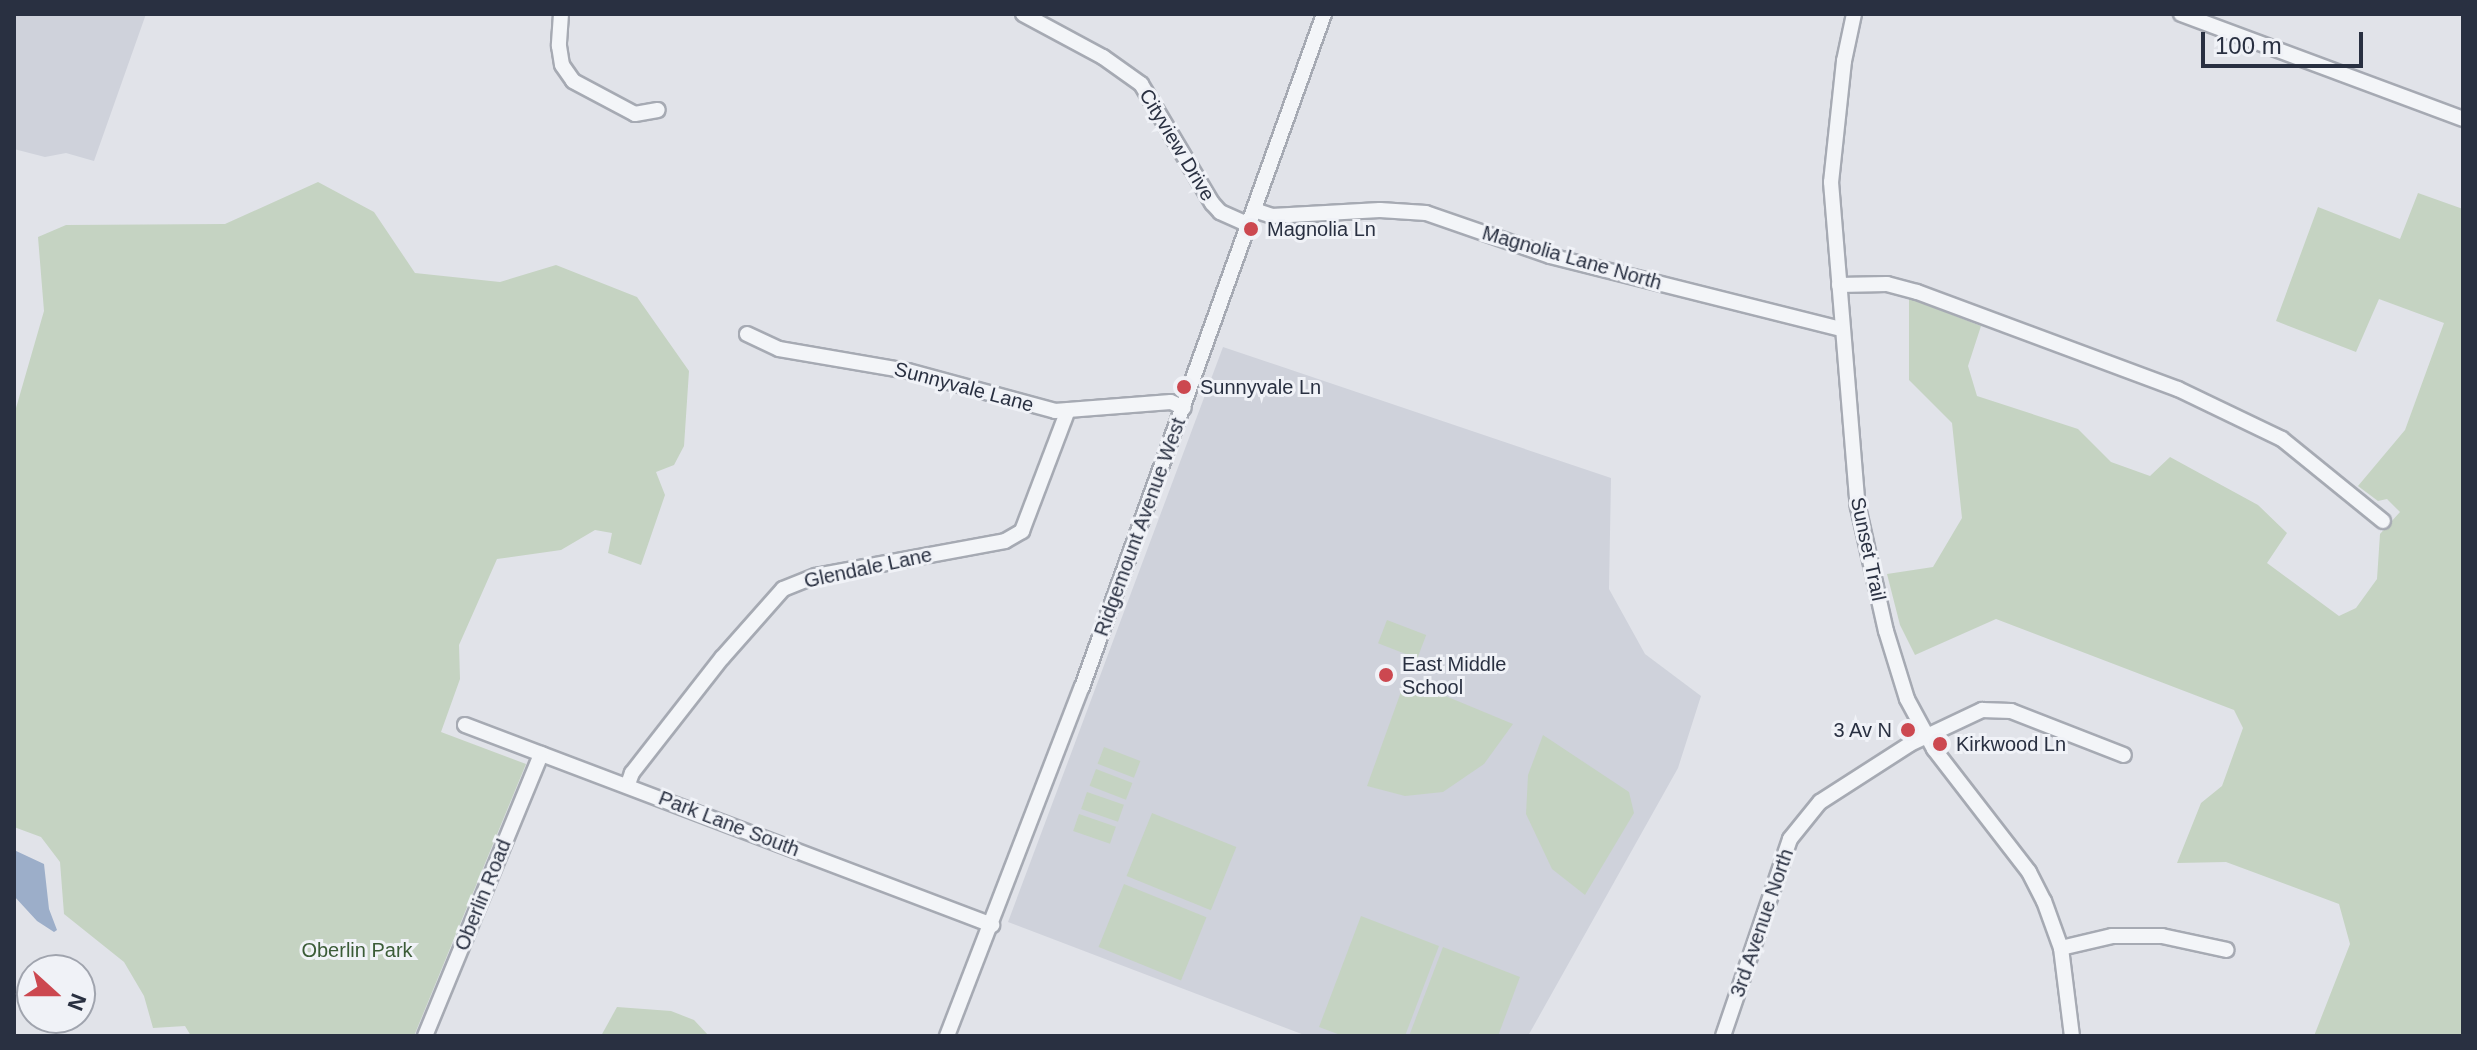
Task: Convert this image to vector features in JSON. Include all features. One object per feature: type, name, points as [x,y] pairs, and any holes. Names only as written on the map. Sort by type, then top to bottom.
[{"type":"street","points":[[561,14],[559,46],[562,65],[573,81],[635,114],[658,110]]},
{"type":"street","name":"Cityview Drive","points":[[1023,14],[1103,57],[1141,84],[1212,203],[1220,212],[1249,225]]},
{"type":"street","name":"Ridgemount Avenue West","points":[[947,1036],[992,925],[1184,408],[1324,14]]},
{"type":"street","name":"Sunset Trail","points":[[1854,14],[1844,61],[1831,182],[1858,507],[1898,674],[1927,736],[2029,872],[2061,948],[2072,1036]]},
{"type":"street","points":[[2181,14],[2463,119]]},
{"type":"street","name":"Magnolia Lane North","points":[[1254,210],[1272,216],[1380,210],[1426,213],[1550,256],[1841,329]]},
{"type":"street","points":[[1839,285],[1887,284],[1917,292],[2178,389],[2282,439],[2383,521]]},
{"type":"street","name":"Sunnyvale Lane","points":[[747,334],[779,349],[858,360],[1040,408],[1068,410],[1171,402],[1184,408]]},
{"type":"street","name":"Glendale Lane","points":[[628,784],[632,773],[722,658],[783,589],[816,576],[1005,541],[1022,531],[1068,410]]},
{"type":"street","name":"3rd Avenue North","points":[[1723,1036],[1790,839],[1820,802],[1927,736],[1982,710],[1996,709],[2124,755]]},
{"type":"street","name":"Park Lane South","points":[[465,725],[628,784],[992,925]]},
{"type":"street","name":"Oberlin Road","points":[[425,1036],[541,754]]},
{"type":"street","points":[[2061,948],[2112,936],[2162,936],[2227,950]]},
{"type":"shaded area","points":[[14,14],[146,14],[94,161],[66,153],[45,157],[14,149]]},
{"type":"shaded area","name":"East Middle School","points":[[1223,347],[1611,478],[1609,589],[1645,654],[1701,696],[1678,768],[1528,1036],[1307,1036],[1008,922]]},
{"type":"green space","name":"Oberlin Park","points":[[318,182],[374,212],[415,273],[500,282],[556,265],[637,297],[689,371],[684,446],[674,465],[656,472],[665,495],[641,565],[608,553],[612,533],[595,530],[561,550],[497,559],[459,645],[460,679],[441,732],[526,764],[414,1036],[191,1036],[185,1026],[153,1028],[144,996],[124,962],[64,914],[60,862],[41,837],[14,827],[14,415],[44,311],[38,237],[66,225],[225,224]]},
{"type":"green space","points":[[2418,193],[2463,209],[2463,1036],[2314,1036],[2350,944],[2339,904],[2226,862],[2177,863],[2201,803],[2222,786],[2243,728],[2234,710],[1996,619],[1915,655],[1900,625],[1887,574],[1933,567],[1962,518],[1952,423],[1909,380],[1909,298],[1981,326],[1968,366],[1977,396],[2078,429],[2111,462],[2150,476],[2170,457],[2258,505],[2287,533],[2267,563],[2339,616],[2356,608],[2377,579],[2380,534],[2400,512],[2387,499],[2378,501],[2358,486],[2405,430],[2444,323],[2379,299],[2356,352],[2276,321],[2318,207],[2400,239]]},
{"type":"green space","points":[[1387,620],[1426,635],[1417,658],[1378,643]]},
{"type":"green space","points":[[1419,685],[1513,724],[1484,764],[1443,792],[1405,796],[1367,786],[1402,689]]},
{"type":"green space","points":[[1543,735],[1629,792],[1634,813],[1585,895],[1552,869],[1526,814],[1528,775]]},
{"type":"green space","points":[[1104,747],[1140,761],[1134,778],[1098,764]]},
{"type":"green space","points":[[1096,769],[1132,783],[1126,800],[1090,786]]},
{"type":"green space","points":[[1087,792],[1124,805],[1118,822],[1081,809]]},
{"type":"green space","points":[[1152,813],[1236,847],[1211,910],[1127,876]]},
{"type":"green space","points":[[1079,814],[1116,827],[1110,844],[1073,831]]},
{"type":"green space","points":[[1124,884],[1207,917],[1181,980],[1099,947]]},
{"type":"green space","points":[[1361,916],[1439,946],[1405,1036],[1343,1036],[1319,1027]]},
{"type":"green space","points":[[1443,947],[1520,977],[1498,1036],[1409,1036]]},
{"type":"green space","points":[[617,1007],[671,1011],[694,1020],[709,1036],[601,1036]]},
{"type":"water","points":[[14,850],[44,864],[49,909],[57,930],[54,932],[37,921],[14,896]]},
{"type":"place","name":"Magnolia Ln","points":[[1251,229]]},
{"type":"place","name":"Sunnyvale Ln","points":[[1184,387]]},
{"type":"place","name":"East Middle School","points":[[1386,675]]},
{"type":"place","name":"3 Av N","points":[[1908,730]]},
{"type":"place","name":"Kirkwood Ln","points":[[1940,744]]}]
